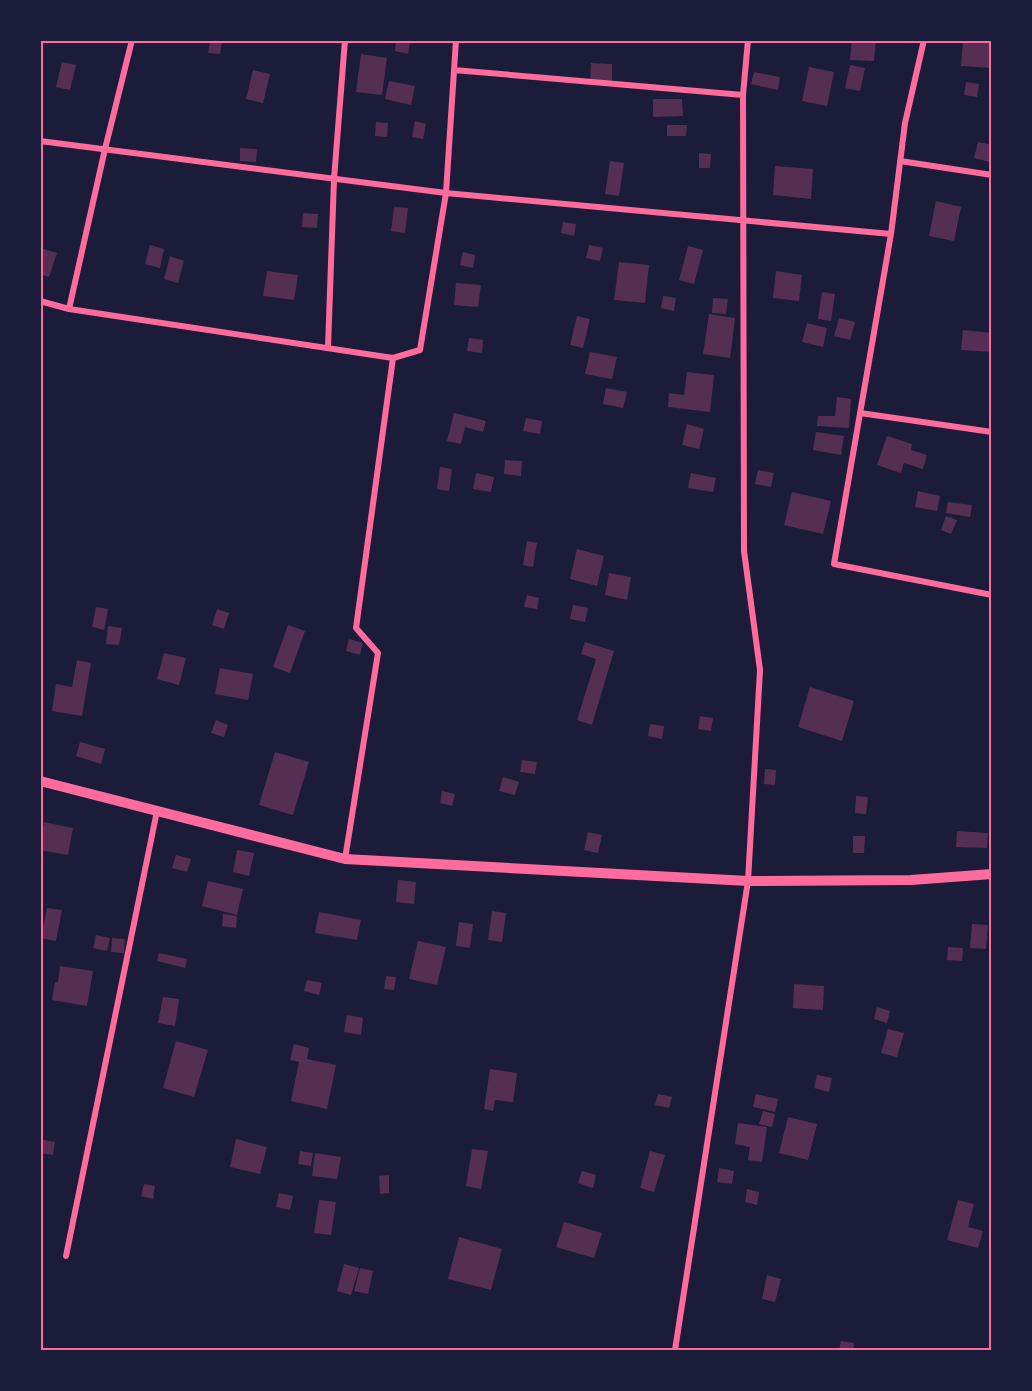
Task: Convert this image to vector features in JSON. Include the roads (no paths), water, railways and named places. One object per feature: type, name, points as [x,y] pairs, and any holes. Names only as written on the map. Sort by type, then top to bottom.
[{"type":"street","points":[[69,309],[132,40]]},
{"type":"street","points":[[328,348],[334,179],[345,40]]},
{"type":"street","points":[[40,301],[69,309],[393,358],[420,350],[446,193],[456,40]]},
{"type":"street","points":[[675,1350],[748,881],[760,670],[744,550],[742,95],[748,40]]},
{"type":"street","points":[[924,40],[905,123],[891,234],[834,564],[992,595]]},
{"type":"street","points":[[454,70],[742,95]]},
{"type":"street","points":[[40,141],[446,193],[891,234]]},
{"type":"street","points":[[900,161],[992,175]]},
{"type":"street","points":[[345,859],[378,653],[356,628],[393,358]]},
{"type":"street","points":[[861,413],[992,432]]},
{"type":"street","points":[[40,781],[345,859],[748,881],[911,880],[992,874]]},
{"type":"street","points":[[66,1256],[157,811]]}]
